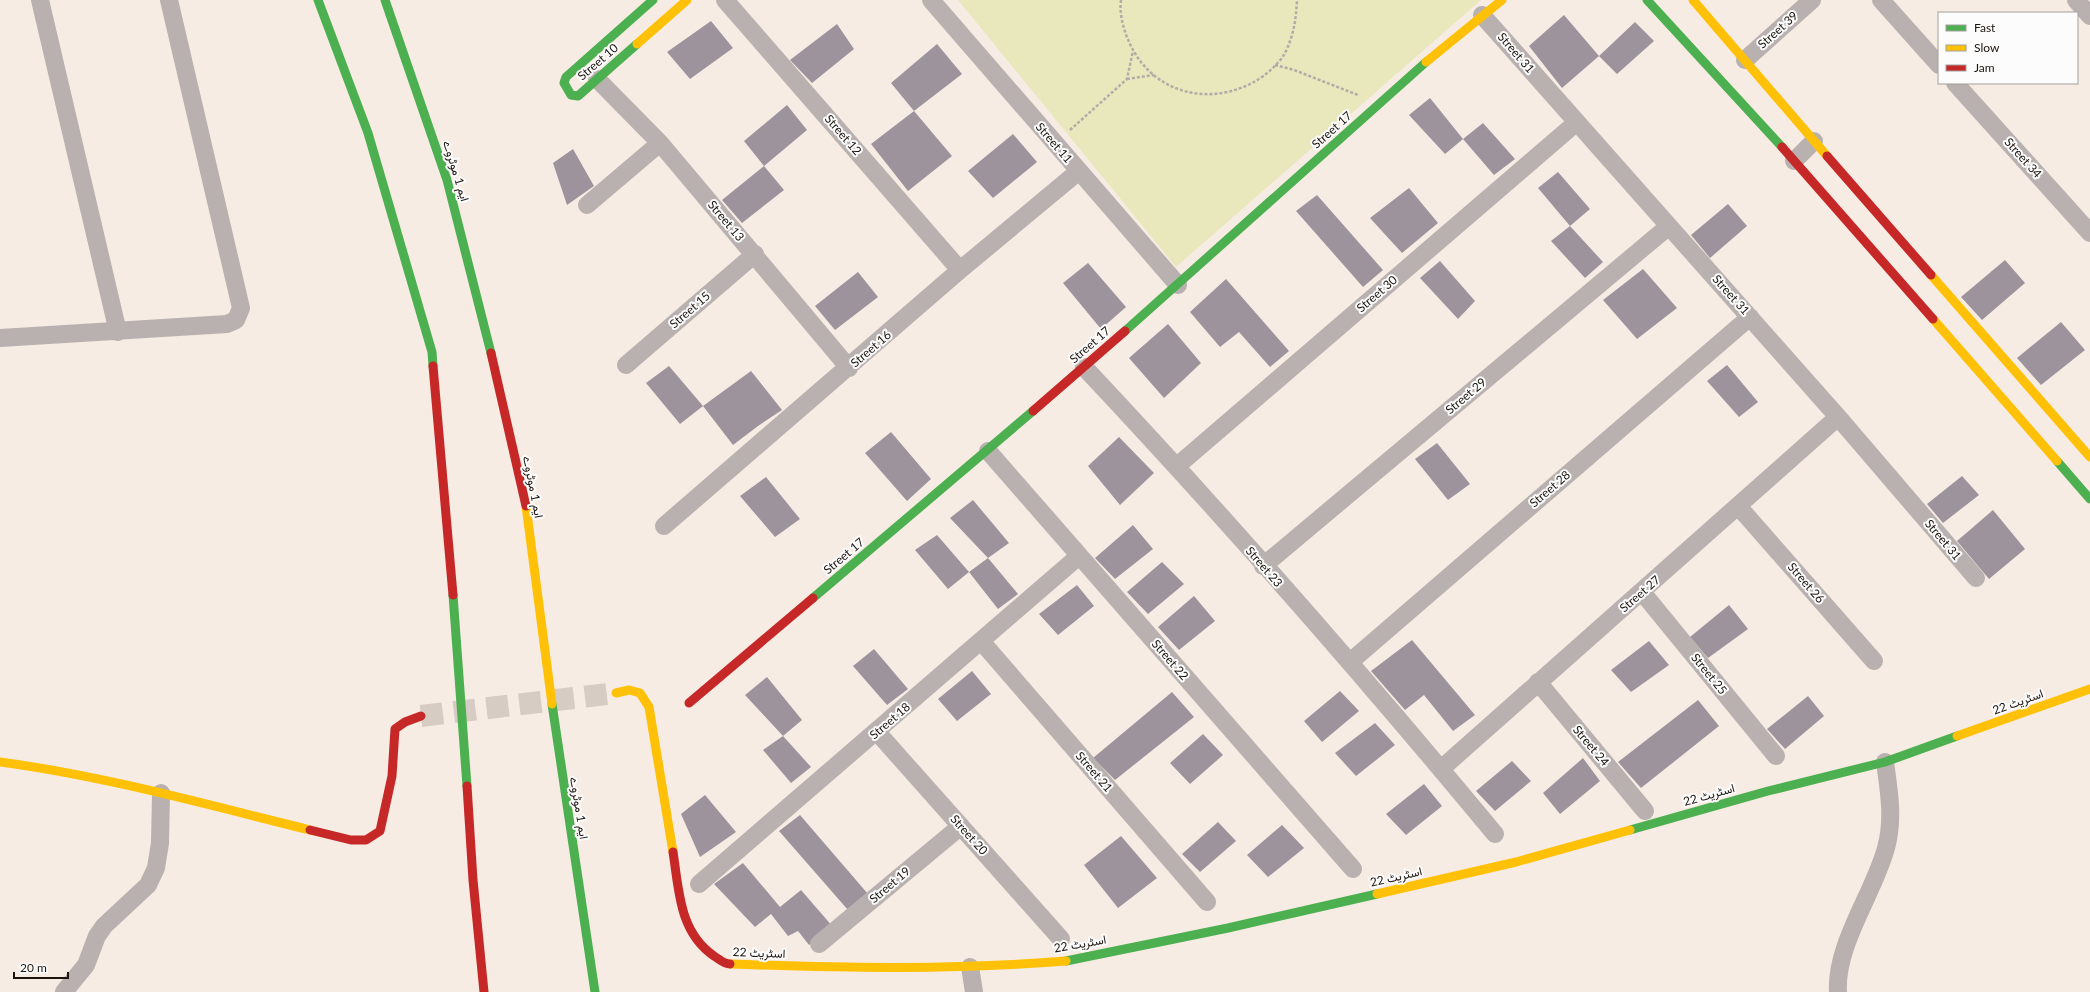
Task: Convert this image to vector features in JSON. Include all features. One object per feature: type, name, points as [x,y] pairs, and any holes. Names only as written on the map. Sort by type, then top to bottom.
[{"type":"main road","points":[[318,0],[368,133],[432,352],[450,546],[473,880],[484,992]]},
{"type":"main road","name":"ایم 1 موٹروے","points":[[385,0],[447,180],[492,356],[525,501],[561,769],[595,992]]},
{"type":"main road","name":"Street 10","points":[[652,0],[566,77],[564,83],[571,95],[578,96],[687,0]]},
{"type":"main road","name":"Street 17","points":[[689,703],[988,451],[1178,285],[1376,106],[1482,15],[1502,0]]},
{"type":"main road","points":[[1647,0],[1794,161],[2090,499]]},
{"type":"main road","points":[[1693,0],[1814,141],[2090,456]]},
{"type":"main road","name":"اسٹریٹ 22","points":[[616,693],[628,690],[640,693],[649,707],[684,918],[695,939],[711,954],[727,964],[854,968],[970,967],[1066,960],[1228,928],[1516,862],[1768,791],[1885,762],[2090,689]]},
{"type":"main road","points":[[0,762],[30,766],[161,793],[351,840],[366,840],[380,831],[392,776],[395,729],[405,722],[421,716]]},
{"type":"street","points":[[40,0],[118,332]]},
{"type":"street","points":[[0,338],[118,332],[227,324],[236,320],[241,308],[169,0]]},
{"type":"street","name":"Street 12","points":[[725,0],[960,270]]},
{"type":"street","name":"Street 11","points":[[931,0],[1178,285]]},
{"type":"street","name":"Street 39","points":[[1744,60],[1812,0]]},
{"type":"street","points":[[1881,0],[1938,64]]},
{"type":"street","points":[[2076,0],[2090,16]]},
{"type":"street","name":"Street 31","points":[[1482,15],[1838,417],[1976,578]]},
{"type":"street","name":"Street 13","points":[[597,80],[660,143],[850,368]]},
{"type":"street","name":"Street 34","points":[[1956,84],[2090,233]]},
{"type":"street","name":"Street 30","points":[[1177,466],[1577,122]]},
{"type":"street","points":[[1794,161],[1814,141]]},
{"type":"street","points":[[587,205],[660,143]]},
{"type":"street","name":"Street 16","points":[[664,526],[850,368],[960,270],[1079,171]]},
{"type":"street","name":"Street 29","points":[[1263,566],[1669,226]]},
{"type":"street","name":"Street 15","points":[[626,365],[754,254]]},
{"type":"street","name":"Street 28","points":[[1350,662],[1750,317]]},
{"type":"street","name":"Street 23","points":[[1084,367],[1177,466],[1263,566],[1350,662],[1495,834]]},
{"type":"street","name":"Street 27","points":[[1441,769],[1838,417]]},
{"type":"street","name":"Street 22","points":[[988,451],[1353,869]]},
{"type":"street","name":"Street 26","points":[[1738,506],[1874,661]]},
{"type":"street","name":"Street 18","points":[[699,884],[877,732],[1079,556]]},
{"type":"street","name":"Street 25","points":[[1642,592],[1776,756]]},
{"type":"street","name":"Street 21","points":[[981,641],[1207,902]]},
{"type":"street","name":"Street 24","points":[[1538,682],[1645,811]]},
{"type":"street","name":"Street 20","points":[[877,732],[1061,939]]},
{"type":"street","points":[[1838,992],[1837,975],[1846,946],[1886,847],[1892,807],[1885,762]]},
{"type":"street","points":[[64,992],[86,965],[97,936],[104,926],[148,885],[156,868],[160,843],[161,793]]},
{"type":"street","name":"Street 19","points":[[819,944],[961,826]]},
{"type":"street","points":[[970,967],[974,992]]},
{"type":"path","points":[[1121,0],[1124,31],[1136,57],[1154,75],[1182,91],[1210,95],[1239,90],[1264,76],[1275,65],[1284,54],[1296,27],[1297,0]]},
{"type":"path","points":[[1070,130],[1126,79],[1133,50]]},
{"type":"path","points":[[1275,65],[1294,70],[1356,93]]},
{"type":"path","points":[[1126,79],[1154,75]]},
{"type":"green space","points":[[958,0],[1481,0],[1176,267]]},
{"type":"building","points":[[1564,15],[1599,56],[1562,88],[1529,46]]},
{"type":"building","points":[[711,21],[733,48],[690,79],[667,52]]},
{"type":"building","points":[[1635,22],[1654,41],[1617,74],[1599,56]]},
{"type":"building","points":[[837,24],[854,49],[812,83],[790,60]]},
{"type":"building","points":[[937,44],[962,74],[914,111],[891,83]]},
{"type":"building","points":[[1430,98],[1463,139],[1445,154],[1409,115]]},
{"type":"building","points":[[787,105],[807,130],[764,166],[744,141]]},
{"type":"building","points":[[914,111],[952,156],[908,191],[871,144]]},
{"type":"building","points":[[1483,123],[1515,159],[1494,175],[1463,139]]},
{"type":"building","points":[[1013,134],[1037,162],[993,198],[968,171]]},
{"type":"building","points":[[573,149],[594,186],[567,205],[553,163]]},
{"type":"building","points":[[764,166],[784,190],[742,223],[722,200]]},
{"type":"building","points":[[1558,172],[1590,209],[1570,226],[1538,188]]},
{"type":"building","points":[[1409,188],[1438,223],[1402,253],[1370,218]]},
{"type":"building","points":[[1317,195],[1383,270],[1363,287],[1296,211]]},
{"type":"building","points":[[1728,204],[1747,226],[1710,258],[1691,235]]},
{"type":"building","points":[[1570,226],[1603,262],[1585,278],[1551,241]]},
{"type":"building","points":[[2005,260],[2025,283],[1982,320],[1961,297]]},
{"type":"building","points":[[1440,261],[1475,301],[1458,319],[1420,278]]},
{"type":"building","points":[[1088,263],[1126,307],[1101,329],[1063,283]]},
{"type":"building","points":[[1643,269],[1677,308],[1637,339],[1603,300]]},
{"type":"building","points":[[858,272],[878,297],[835,330],[815,306]]},
{"type":"building","points":[[1226,279],[1289,351],[1270,367],[1239,332],[1220,347],[1190,312]]},
{"type":"building","points":[[2061,322],[2085,350],[2041,385],[2017,358]]},
{"type":"building","points":[[1168,324],[1201,363],[1164,398],[1129,358]]},
{"type":"building","points":[[1727,365],[1758,402],[1739,417],[1707,381]]},
{"type":"building","points":[[669,366],[703,406],[680,424],[646,383]]},
{"type":"building","points":[[751,371],[782,410],[733,445],[703,406]]},
{"type":"building","points":[[891,432],[931,479],[907,501],[865,453]]},
{"type":"building","points":[[1119,437],[1154,473],[1120,505],[1088,466]]},
{"type":"building","points":[[1437,443],[1470,484],[1448,500],[1415,459]]},
{"type":"building","points":[[1962,476],[1979,495],[1943,523],[1927,504]]},
{"type":"building","points":[[766,477],[800,519],[775,537],[740,496]]},
{"type":"building","points":[[973,500],[1009,543],[988,558],[950,518]]},
{"type":"building","points":[[1993,510],[2025,549],[1989,579],[1957,541]]},
{"type":"building","points":[[1133,525],[1153,549],[1115,579],[1095,558]]},
{"type":"building","points":[[937,535],[969,572],[948,589],[915,550]]},
{"type":"building","points":[[988,558],[1018,594],[998,609],[969,572]]},
{"type":"building","points":[[1162,562],[1184,584],[1148,614],[1127,592]]},
{"type":"building","points":[[1077,585],[1094,606],[1058,635],[1039,614]]},
{"type":"building","points":[[1194,596],[1215,621],[1179,650],[1158,627]]},
{"type":"building","points":[[1729,605],[1748,629],[1708,658],[1690,637]]},
{"type":"building","points":[[1412,640],[1475,715],[1453,731],[1424,695],[1405,710],[1371,671]]},
{"type":"building","points":[[1649,641],[1669,665],[1631,692],[1611,670]]},
{"type":"building","points":[[874,649],[908,689],[887,705],[853,666]]},
{"type":"building","points":[[972,671],[991,694],[957,721],[938,699]]},
{"type":"building","points":[[767,677],[802,720],[783,736],[745,695]]},
{"type":"building","points":[[1340,691],[1359,711],[1322,742],[1304,721]]},
{"type":"building","points":[[1172,692],[1194,717],[1115,780],[1093,758]]},
{"type":"building","points":[[1808,696],[1824,716],[1785,749],[1767,729]]},
{"type":"building","points":[[1698,700],[1719,726],[1641,788],[1618,762]]},
{"type":"building","points":[[1375,723],[1395,745],[1356,776],[1335,753]]},
{"type":"building","points":[[1203,734],[1223,755],[1190,784],[1170,763]]},
{"type":"building","points":[[783,736],[811,767],[791,783],[763,750]]},
{"type":"building","points":[[1583,758],[1600,781],[1560,814],[1543,793]]},
{"type":"building","points":[[1512,761],[1531,781],[1495,811],[1476,791]]},
{"type":"building","points":[[1424,784],[1442,806],[1406,835],[1386,814]]},
{"type":"building","points":[[705,795],[736,832],[700,857],[681,814]]},
{"type":"building","points":[[800,815],[868,894],[848,910],[779,831]]},
{"type":"building","points":[[1218,822],[1236,841],[1200,872],[1182,854]]},
{"type":"building","points":[[1282,825],[1304,848],[1268,877],[1247,855]]},
{"type":"building","points":[[1121,836],[1157,878],[1118,908],[1084,865]]},
{"type":"building","points":[[743,863],[780,907],[801,890],[833,927],[809,945],[798,931],[788,936],[771,914],[755,927],[714,884]]},
{"type":"tunnel","points":[[421,716],[616,693]]},
{"type":"traffic: fast","points":[[318,0],[368,133],[432,352],[433,366]]},
{"type":"traffic: fast","points":[[385,0],[447,180],[491,353]]},
{"type":"traffic: fast","points":[[637,44],[578,96],[571,95],[564,83],[566,77],[653,0]]},
{"type":"traffic: fast","points":[[1647,0],[1782,147]]},
{"type":"traffic: fast","points":[[1125,331],[1426,62]]},
{"type":"traffic: fast","points":[[813,598],[1033,411]]},
{"type":"traffic: fast","points":[[2057,461],[2090,499]]},
{"type":"traffic: fast","points":[[453,595],[467,786]]},
{"type":"traffic: fast","points":[[552,704],[595,992]]},
{"type":"traffic: fast","points":[[1630,830],[1768,791],[1885,762],[1957,736]]},
{"type":"traffic: fast","points":[[1066,961],[1228,928],[1377,894]]},
{"type":"traffic: slow","points":[[637,44],[687,0]]},
{"type":"traffic: slow","points":[[1426,62],[1502,0]]},
{"type":"traffic: slow","points":[[1693,0],[1827,156]]},
{"type":"traffic: slow","points":[[1931,275],[2090,457]]},
{"type":"traffic: slow","points":[[1933,319],[2057,461]]},
{"type":"traffic: slow","points":[[526,506],[552,704]]},
{"type":"traffic: slow","points":[[1957,736],[2090,689]]},
{"type":"traffic: slow","points":[[616,693],[629,690],[640,693],[649,707],[673,852]]},
{"type":"traffic: slow","points":[[0,762],[117,783],[310,830]]},
{"type":"traffic: slow","points":[[1377,894],[1516,862],[1630,830]]},
{"type":"traffic: slow","points":[[730,964],[940,967],[1066,961]]},
{"type":"traffic: jam","points":[[1782,147],[1933,319]]},
{"type":"traffic: jam","points":[[1827,156],[1931,275]]},
{"type":"traffic: jam","points":[[1033,411],[1125,331]]},
{"type":"traffic: jam","points":[[491,353],[526,506]]},
{"type":"traffic: jam","points":[[433,366],[453,595]]},
{"type":"traffic: jam","points":[[689,703],[813,598]]},
{"type":"traffic: jam","points":[[310,830],[351,840],[366,840],[380,831],[392,776],[395,729],[405,722],[421,716]]},
{"type":"traffic: jam","points":[[467,786],[473,880],[484,992]]},
{"type":"traffic: jam","points":[[673,852],[679,895],[687,923],[702,946],[714,956],[730,964]]}]
